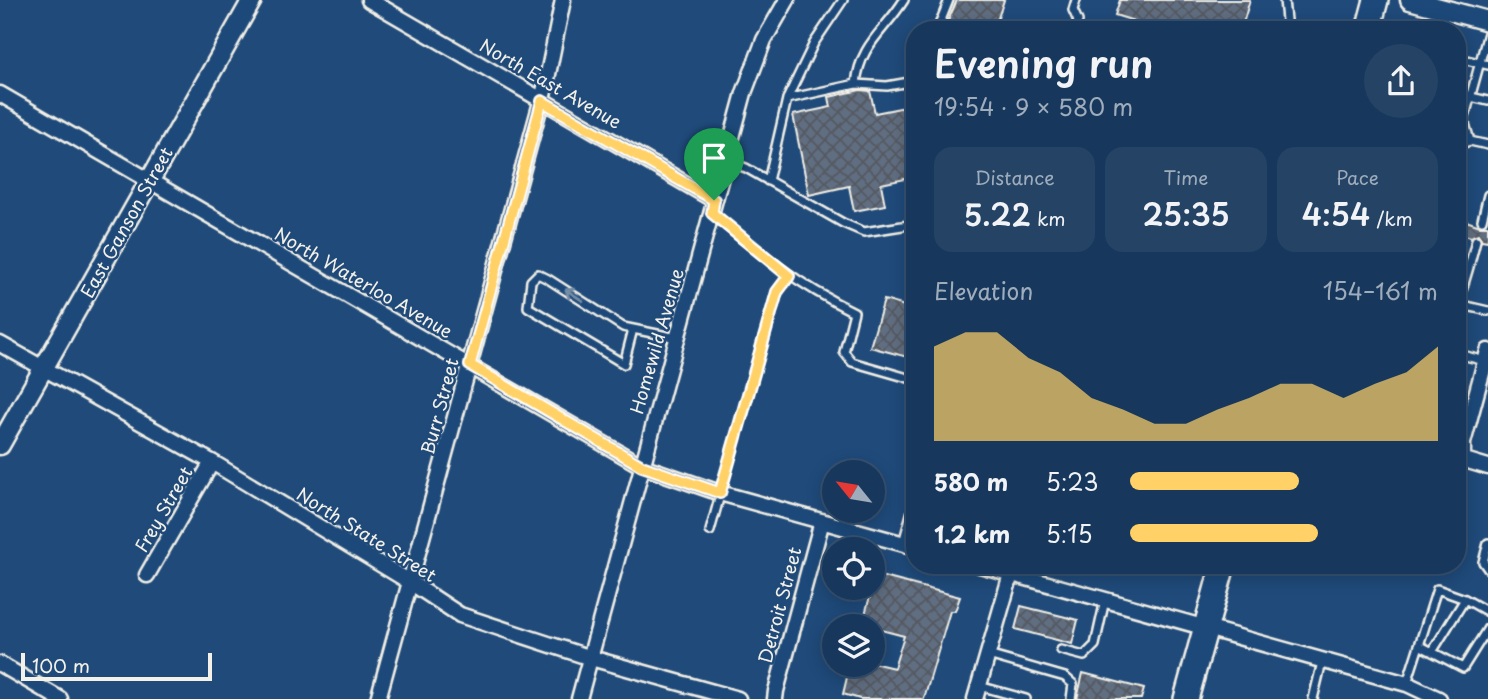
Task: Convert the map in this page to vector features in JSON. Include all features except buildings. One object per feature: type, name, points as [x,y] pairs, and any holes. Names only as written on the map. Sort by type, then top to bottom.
[{"type":"main road","points":[[1370,21],[1376,0]]},
{"type":"main road","points":[[1186,699],[1221,574]]},
{"type":"street","name":"East Ganson Street","points":[[0,445],[252,0]]},
{"type":"street","name":"North East Avenue","points":[[369,0],[542,101],[713,206]]},
{"type":"street","name":"Burr Street","points":[[378,699],[542,101],[564,0]]},
{"type":"street","name":"Homewild Avenue","points":[[579,699],[744,93],[760,51],[787,0]]},
{"type":"street","points":[[1410,0],[1488,21]]},
{"type":"street","name":"North Waterloo Avenue","points":[[0,93],[642,466],[720,493],[822,520]]},
{"type":"street","name":"North State Street","points":[[0,344],[212,462],[460,615],[591,658],[738,699]]},
{"type":"street","points":[[1466,432],[1487,356]]},
{"type":"street","points":[[1466,461],[1488,467]]},
{"type":"street","name":"Frey Street","points":[[147,575],[212,462]]},
{"type":"street","name":"Detroit Street","points":[[775,699],[822,520]]},
{"type":"street","name":"North Waterloo Avenue","points":[[832,523],[906,544]]},
{"type":"street","points":[[977,693],[1011,574]]},
{"type":"street","points":[[1024,574],[1105,600],[1407,684],[1439,699]]},
{"type":"street","points":[[0,664],[60,699]]},
{"type":"lane","points":[[768,181],[787,99],[814,43],[843,0]]},
{"type":"lane","points":[[856,83],[858,63],[868,45],[891,20],[904,0]]},
{"type":"lane","points":[[941,21],[949,0]]},
{"type":"lane","points":[[1076,0],[1073,10],[1078,21]]},
{"type":"lane","points":[[1284,0],[1286,21]]},
{"type":"lane","points":[[1466,108],[1484,64],[1488,33]]},
{"type":"lane","points":[[1466,60],[1484,64]]},
{"type":"lane","points":[[787,99],[856,83],[887,86],[906,82]]},
{"type":"lane","points":[[1466,96],[1488,102]]},
{"type":"lane","points":[[1466,131],[1470,141]]},
{"type":"lane","points":[[1466,142],[1488,145]]},
{"type":"lane","points":[[725,161],[746,168],[843,223],[864,232],[906,225]]},
{"type":"lane","points":[[1482,220],[1488,195]]},
{"type":"lane","points":[[713,206],[789,276],[854,312],[844,352],[846,358],[906,377]]},
{"type":"lane","points":[[1466,277],[1476,240]]},
{"type":"lane","points":[[633,329],[625,364],[528,307],[531,281],[538,274],[548,279],[623,327],[633,329],[678,338]]},
{"type":"lane","points":[[710,531],[777,292],[789,276]]},
{"type":"lane","points":[[1466,306],[1488,311]]},
{"type":"lane","points":[[1466,355],[1487,356]]},
{"type":"lane","points":[[1488,543],[1483,562],[1488,569]]},
{"type":"lane","points":[[1407,684],[1437,589],[1465,599],[1488,612]]},
{"type":"lane","points":[[1432,652],[1465,599]]},
{"type":"lane","points":[[1061,650],[1084,656],[1095,645],[1105,600]]},
{"type":"lane","points":[[1419,645],[1463,668],[1488,628]]},
{"type":"lane","points":[[988,655],[1065,677],[1073,684],[1071,699]]},
{"type":"lane","points":[[1313,699],[1322,662]]},
{"type":"lane","points":[[977,693],[1026,699]]},
{"type":"route","points":[[542,101],[714,200],[712,213],[789,276],[777,292],[720,493],[642,466],[470,365],[542,101]]}]
